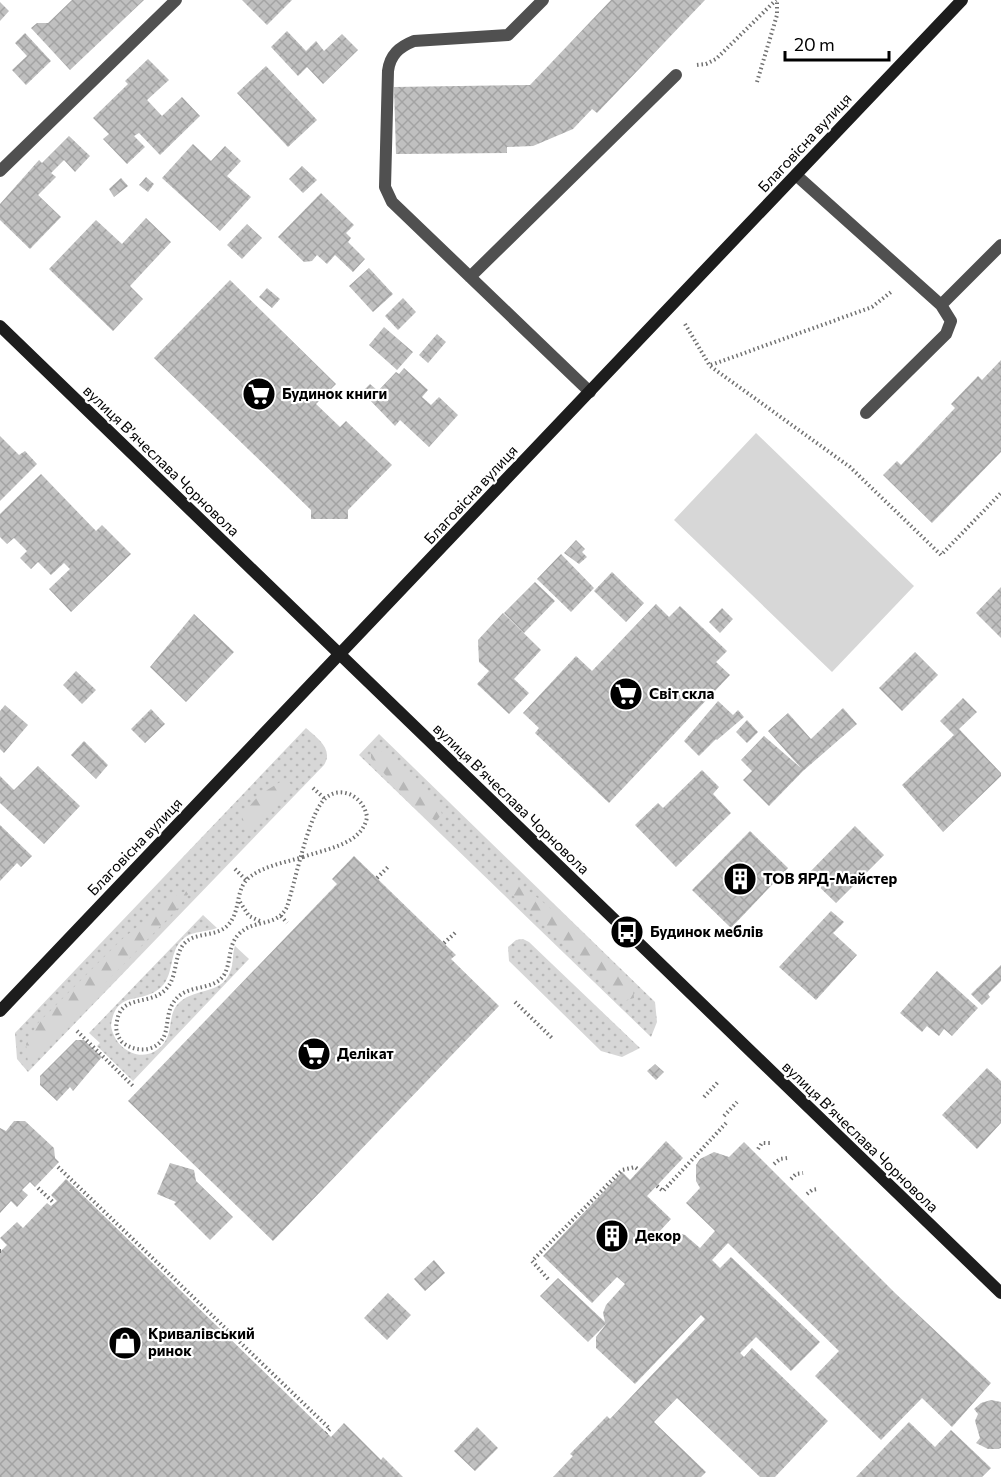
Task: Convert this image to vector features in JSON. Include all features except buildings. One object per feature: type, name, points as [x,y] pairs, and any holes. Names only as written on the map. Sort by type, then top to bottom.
[{"type":"main road","name":"Благовісна вулиця","points":[[0,1011],[962,0]]},
{"type":"main road","name":"вулиця Вʼячеслава Чорновола","points":[[0,326],[1001,1293]]},
{"type":"street","points":[[0,171],[176,0]]},
{"type":"street","points":[[543,0],[508,35],[414,41],[400,48],[389,62],[384,178],[387,195],[590,392]]},
{"type":"street","points":[[470,277],[676,75]]},
{"type":"street","points":[[796,175],[941,305],[951,321],[946,334],[866,414]]},
{"type":"street","points":[[941,305],[1001,245]]},
{"type":"path","points":[[676,75],[686,66],[706,64],[716,59],[776,0]]},
{"type":"path","points":[[757,82],[777,15],[776,0]]},
{"type":"path","points":[[710,366],[878,304],[908,275]]},
{"type":"path","points":[[674,305],[710,366],[850,468],[941,555],[1001,493]]},
{"type":"path","points":[[313,788],[325,799]]},
{"type":"path","points":[[303,857],[254,874],[246,880],[240,890],[234,918],[225,928],[195,937],[182,946],[171,982],[165,991],[156,996],[131,1002],[122,1009],[116,1026],[122,1042],[138,1050],[156,1045],[165,1035],[166,1018],[175,1000],[186,991],[218,982],[226,970],[228,953],[235,938],[246,928],[281,916],[287,907],[303,857],[318,807],[325,799],[337,792],[353,795],[364,806],[366,823],[361,833],[350,840],[303,857]]},
{"type":"path","points":[[377,878],[389,866]]},
{"type":"path","points":[[235,869],[246,880]]},
{"type":"path","points":[[240,897],[246,913],[253,919],[266,922]]},
{"type":"path","points":[[281,916],[288,923]]},
{"type":"path","points":[[444,943],[456,932]]},
{"type":"path","points":[[515,1002],[552,1038]]},
{"type":"path","points":[[76,1031],[135,1087]]},
{"type":"path","points":[[704,1097],[718,1082]]},
{"type":"path","points":[[724,1116],[737,1102]]},
{"type":"path","points":[[657,1186],[663,1191],[728,1121]]},
{"type":"path","points":[[758,1149],[762,1143],[770,1143]]},
{"type":"path","points":[[774,1164],[780,1159],[787,1158]]},
{"type":"path","points":[[58,1167],[263,1368],[330,1429],[326,1432]]},
{"type":"path","points":[[548,1279],[532,1261],[622,1170],[635,1167],[639,1170]]},
{"type":"path","points":[[791,1179],[796,1174],[803,1173]]},
{"type":"path","points":[[38,1188],[54,1203]]},
{"type":"path","points":[[807,1194],[818,1189]]},
{"type":"green space","points":[[756,433],[914,586],[832,672],[674,520]]},
{"type":"green space","points":[[306,728],[326,749],[327,759],[324,765],[28,1072],[17,1059],[15,1033]]},
{"type":"green space","points":[[379,734],[655,1002],[657,1022],[651,1037],[359,755]]},
{"type":"green space","points":[[377,750],[404,767],[433,797],[442,814],[437,820],[413,804],[376,764],[371,754]]},
{"type":"green space","points":[[285,779],[292,785],[289,795],[251,829],[242,822],[242,815],[259,795]]},
{"type":"green space","points":[[510,882],[521,886],[573,928],[633,989],[634,998],[623,1001],[601,982],[509,891],[506,886]]},
{"type":"green space","points":[[186,891],[188,894],[179,907],[28,1063],[26,1044],[37,1024],[121,940],[175,896]]},
{"type":"green space","points":[[203,915],[217,928],[194,933],[182,940],[175,951],[170,972],[164,984],[152,993],[123,1002],[118,1007],[111,1025],[113,1034],[124,1048],[140,1055],[157,1050],[167,1039],[172,1014],[177,1005],[183,999],[220,985],[226,980],[231,969],[235,946],[249,959],[133,1081],[97,1046],[100,1043],[89,1033]]},
{"type":"green space","points":[[523,939],[529,942],[640,1048],[622,1057],[601,1051],[509,961],[508,947],[516,940]]},
{"type":"place","name":"Будинок книги","points":[[259,394]]},
{"type":"place","name":"Світ скла","points":[[626,694]]},
{"type":"place","name":"ТОВ ЯРД-Майстер","points":[[740,879]]},
{"type":"place","name":"Будинок меблів","points":[[627,932]]},
{"type":"place","name":"Делікат","points":[[314,1054]]},
{"type":"place","name":"Декор","points":[[612,1236]]},
{"type":"place","name":"Кривалівський ринок","points":[[125,1343]]}]
